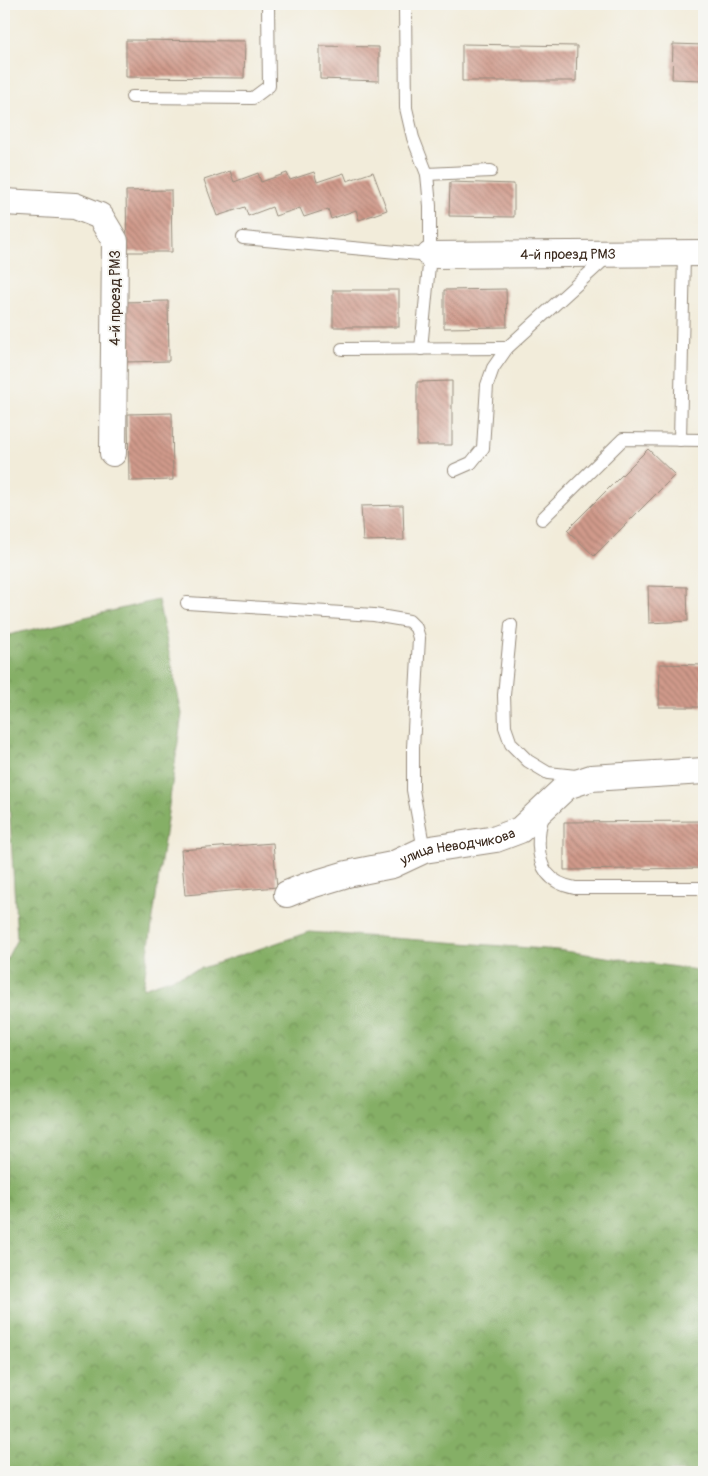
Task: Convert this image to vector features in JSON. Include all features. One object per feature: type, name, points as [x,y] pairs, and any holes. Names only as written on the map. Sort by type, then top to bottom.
[{"type":"street","name":"4-й проезд РМЗ","points":[[4,202],[75,206],[100,216],[115,241],[114,453]]},
{"type":"street","name":"4-й проезд РМЗ","points":[[430,255],[694,254]]},
{"type":"street","name":"улица Неводчикова","points":[[287,894],[346,874],[392,865],[424,850],[496,839],[520,830],[567,786],[591,778],[704,771]]},
{"type":"lane","points":[[132,97],[253,98],[269,86],[268,4]]},
{"type":"lane","points":[[405,4],[406,108],[413,138],[427,174],[430,206],[430,255],[420,349]]},
{"type":"lane","points":[[427,174],[491,172]]},
{"type":"lane","points":[[243,238],[430,255]]},
{"type":"lane","points":[[455,470],[471,463],[483,448],[488,385],[493,368],[507,348],[611,253]]},
{"type":"lane","points":[[680,440],[694,254]]},
{"type":"lane","points":[[342,349],[507,348]]},
{"type":"lane","points":[[542,519],[623,439],[704,440]]},
{"type":"lane","points":[[187,603],[374,615],[409,621],[416,628],[419,638],[413,748],[413,790],[424,850]]},
{"type":"lane","points":[[510,625],[504,695],[505,727],[511,744],[528,761],[548,773],[591,778]]},
{"type":"lane","points":[[551,800],[541,822],[538,836],[546,872],[556,882],[575,888],[704,888]]},
{"type":"green space","points":[[158,600],[182,714],[143,988],[309,932],[558,950],[704,971],[704,1472],[4,1472],[4,964],[17,939],[4,715],[4,636]]},
{"type":"building","points":[[126,40],[245,41],[244,78],[126,77]]},
{"type":"building","points":[[462,44],[577,46],[576,81],[462,81]]},
{"type":"building","points":[[673,44],[704,45],[704,80],[672,79]]},
{"type":"building","points":[[320,46],[379,47],[379,81],[320,79]]},
{"type":"building","points":[[230,171],[234,182],[258,173],[261,182],[287,173],[290,180],[314,172],[317,182],[344,173],[347,181],[373,172],[387,210],[359,220],[356,210],[331,219],[328,209],[304,217],[300,208],[275,216],[272,207],[248,216],[245,207],[217,216],[204,180]]},
{"type":"building","points":[[450,182],[514,184],[514,217],[449,216]]},
{"type":"building","points":[[171,190],[172,252],[127,252],[126,191]]},
{"type":"building","points":[[506,289],[507,327],[444,328],[444,290]]},
{"type":"building","points":[[333,290],[399,290],[399,327],[333,327]]},
{"type":"building","points":[[168,301],[169,361],[124,362],[123,302]]},
{"type":"building","points":[[452,381],[452,445],[417,445],[417,382]]},
{"type":"building","points":[[172,413],[173,480],[129,481],[128,414]]},
{"type":"building","points":[[648,449],[675,475],[594,556],[567,530]]},
{"type":"building","points":[[403,505],[404,540],[363,541],[361,506]]},
{"type":"building","points":[[648,586],[687,587],[688,621],[649,623]]},
{"type":"building","points":[[660,664],[703,665],[702,707],[659,707]]},
{"type":"building","points":[[704,821],[704,868],[564,870],[564,822]]},
{"type":"building","points":[[273,843],[277,887],[185,895],[181,850]]}]
